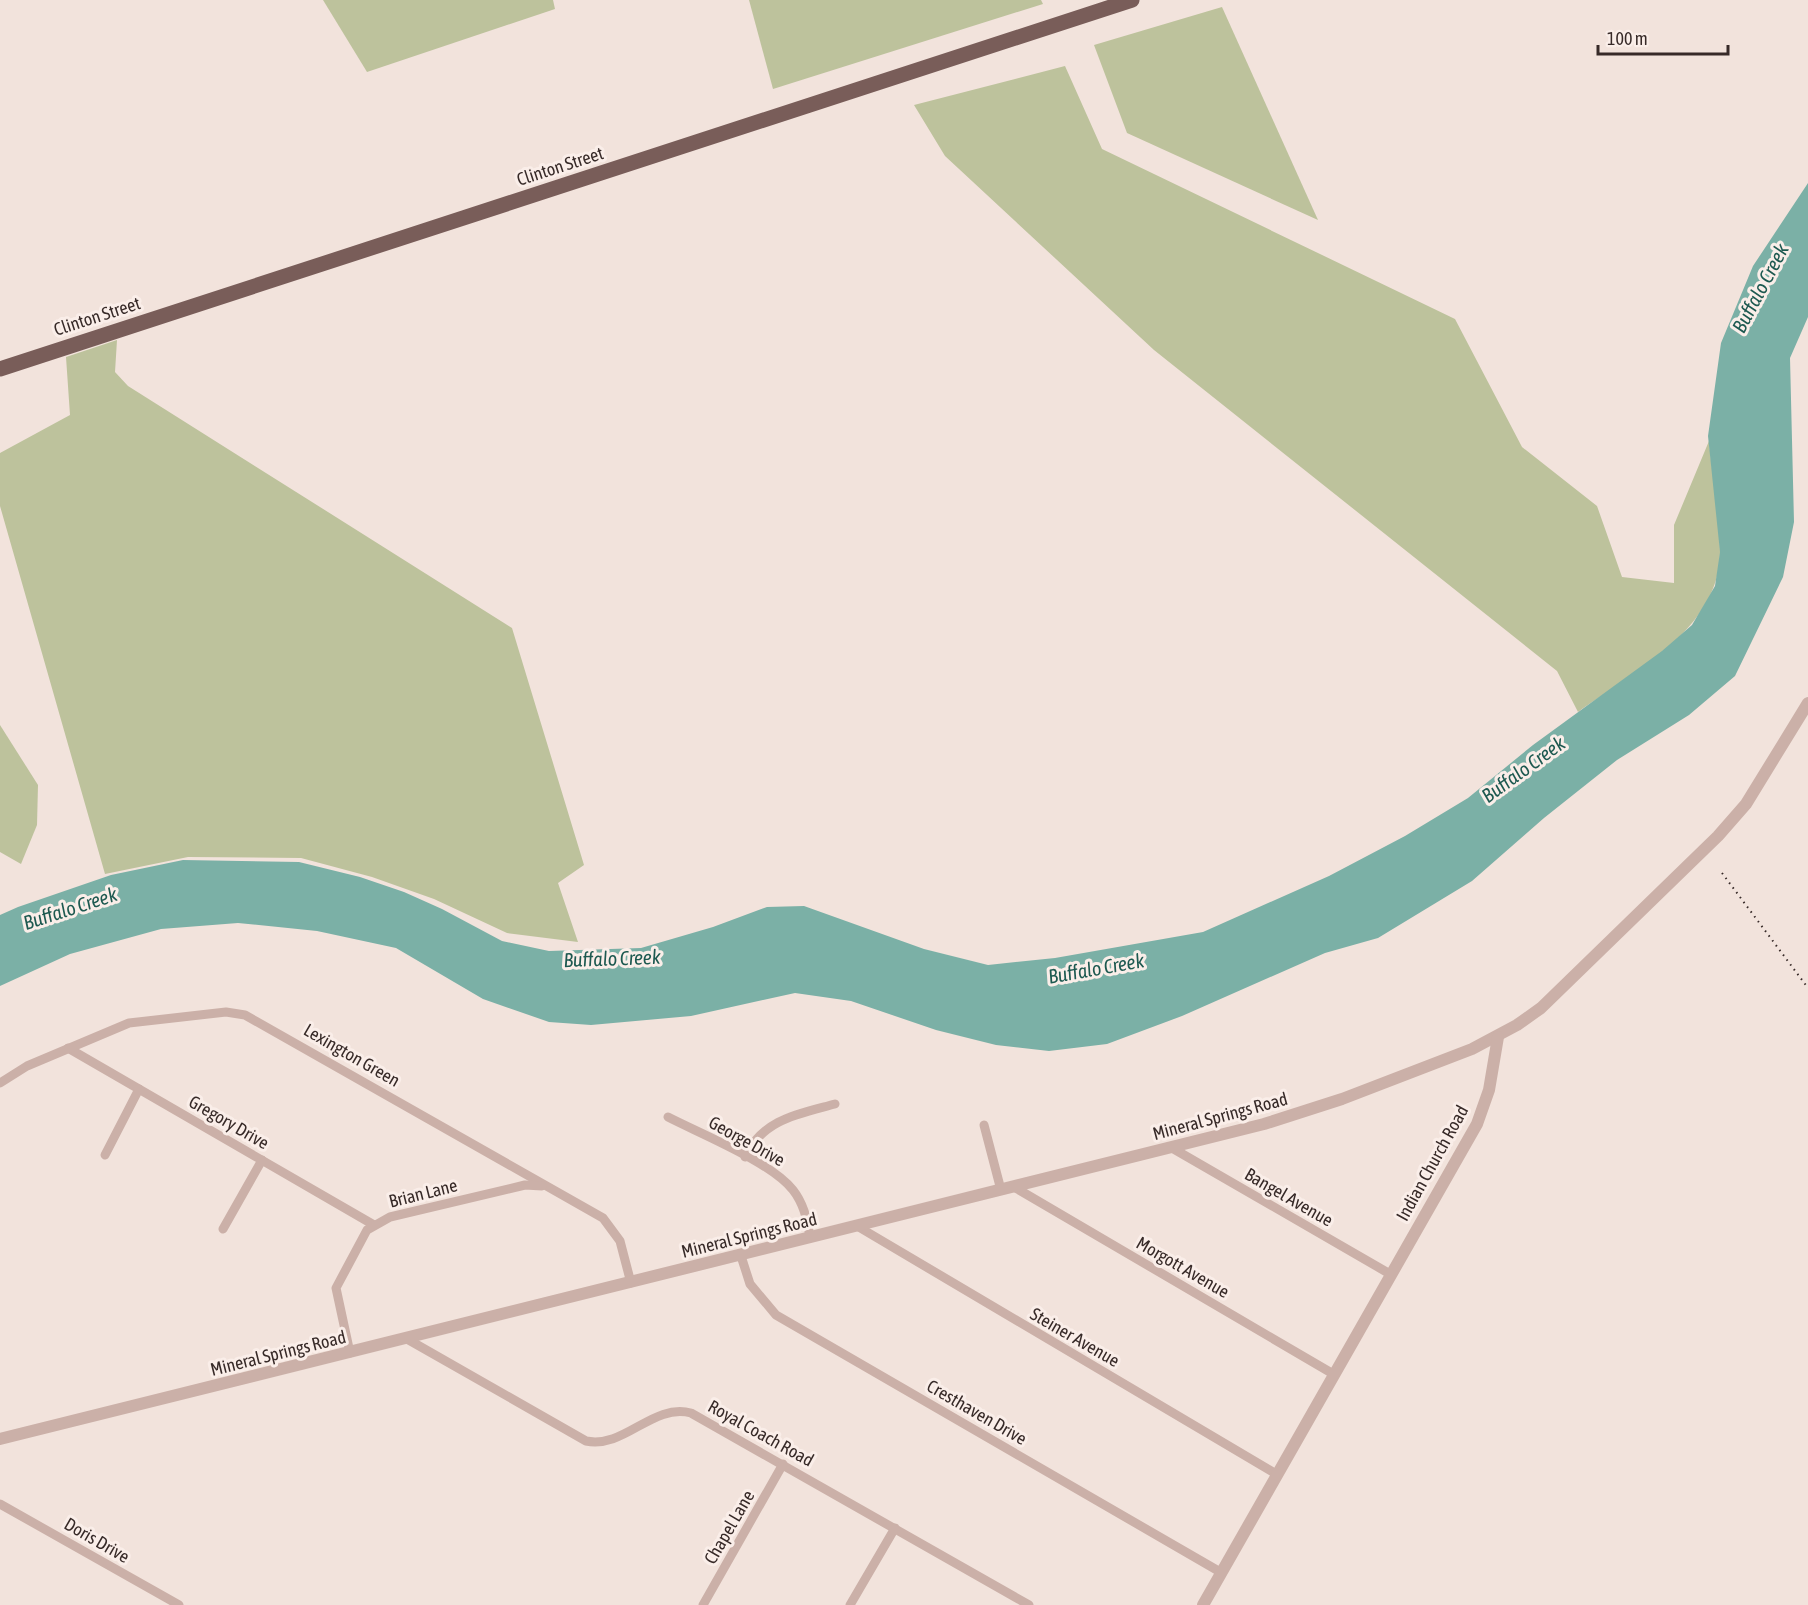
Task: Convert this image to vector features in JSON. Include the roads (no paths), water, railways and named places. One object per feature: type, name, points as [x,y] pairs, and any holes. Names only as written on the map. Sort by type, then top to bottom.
[{"type":"main road","name":"Clinton Street","points":[[0,369],[1132,0]]},
{"type":"street","points":[[1498,1037],[1555,996],[1718,837],[1746,804],[1808,703]]},
{"type":"street","name":"Lexington Green","points":[[0,1083],[27,1066],[121,1026],[144,1020],[226,1012],[245,1015],[610,1225],[620,1241],[631,1283]]},
{"type":"street","name":"Mineral Springs Road","points":[[0,1439],[1172,1148],[1306,1112],[1498,1037]]},
{"type":"street","name":"Indian Church Road","points":[[1203,1605],[1477,1124],[1489,1090],[1498,1037]]},
{"type":"street","name":"Gregory Drive","points":[[68,1048],[374,1225]]},
{"type":"street","points":[[105,1155],[139,1089]]},
{"type":"street","points":[[745,1157],[758,1136],[775,1122],[835,1104]]},
{"type":"street","name":"George Drive","points":[[668,1117],[776,1174],[794,1192],[806,1217],[810,1238]]},
{"type":"street","points":[[984,1125],[1001,1190]]},
{"type":"street","name":"Bangel Avenue","points":[[1172,1148],[1390,1274]]},
{"type":"street","points":[[223,1229],[262,1160]]},
{"type":"street","name":"Brian Lane","points":[[350,1353],[336,1288],[361,1238],[374,1225],[390,1217],[525,1185],[549,1188]]},
{"type":"street","name":"Morgott Avenue","points":[[1014,1187],[1335,1375]]},
{"type":"street","name":"Steiner Avenue","points":[[856,1226],[1278,1475]]},
{"type":"street","name":"Cresthaven Drive","points":[[741,1256],[750,1284],[776,1315],[1222,1573]]},
{"type":"street","name":"Royal Coach Road","points":[[407,1339],[586,1442],[607,1442],[672,1411],[681,1410],[691,1413],[1029,1605]]},
{"type":"street","name":"Chapel Lane","points":[[703,1605],[783,1464]]},
{"type":"street","name":"Doris Drive","points":[[0,1504],[179,1605]]},
{"type":"street","points":[[850,1605],[895,1528]]},
{"type":"water","name":"Buffalo Creek","points":[[1808,183],[1808,317],[1790,358],[1794,522],[1783,577],[1735,676],[1689,715],[1617,760],[1544,818],[1472,881],[1378,938],[1325,953],[1182,1016],[1107,1044],[1049,1051],[996,1045],[936,1030],[851,1001],[795,993],[691,1016],[591,1025],[549,1022],[483,999],[396,948],[317,931],[238,923],[161,929],[70,954],[0,986],[0,915],[111,875],[183,860],[299,862],[360,877],[404,892],[442,909],[502,941],[549,951],[641,948],[713,927],[767,907],[804,906],[924,949],[988,965],[1055,958],[1203,932],[1329,876],[1405,836],[1468,798],[1533,745],[1662,651],[1692,625],[1715,586],[1720,552],[1708,436],[1721,343],[1753,266]]},
{"type":"railway","points":[[1722,873],[1808,988]]}]
